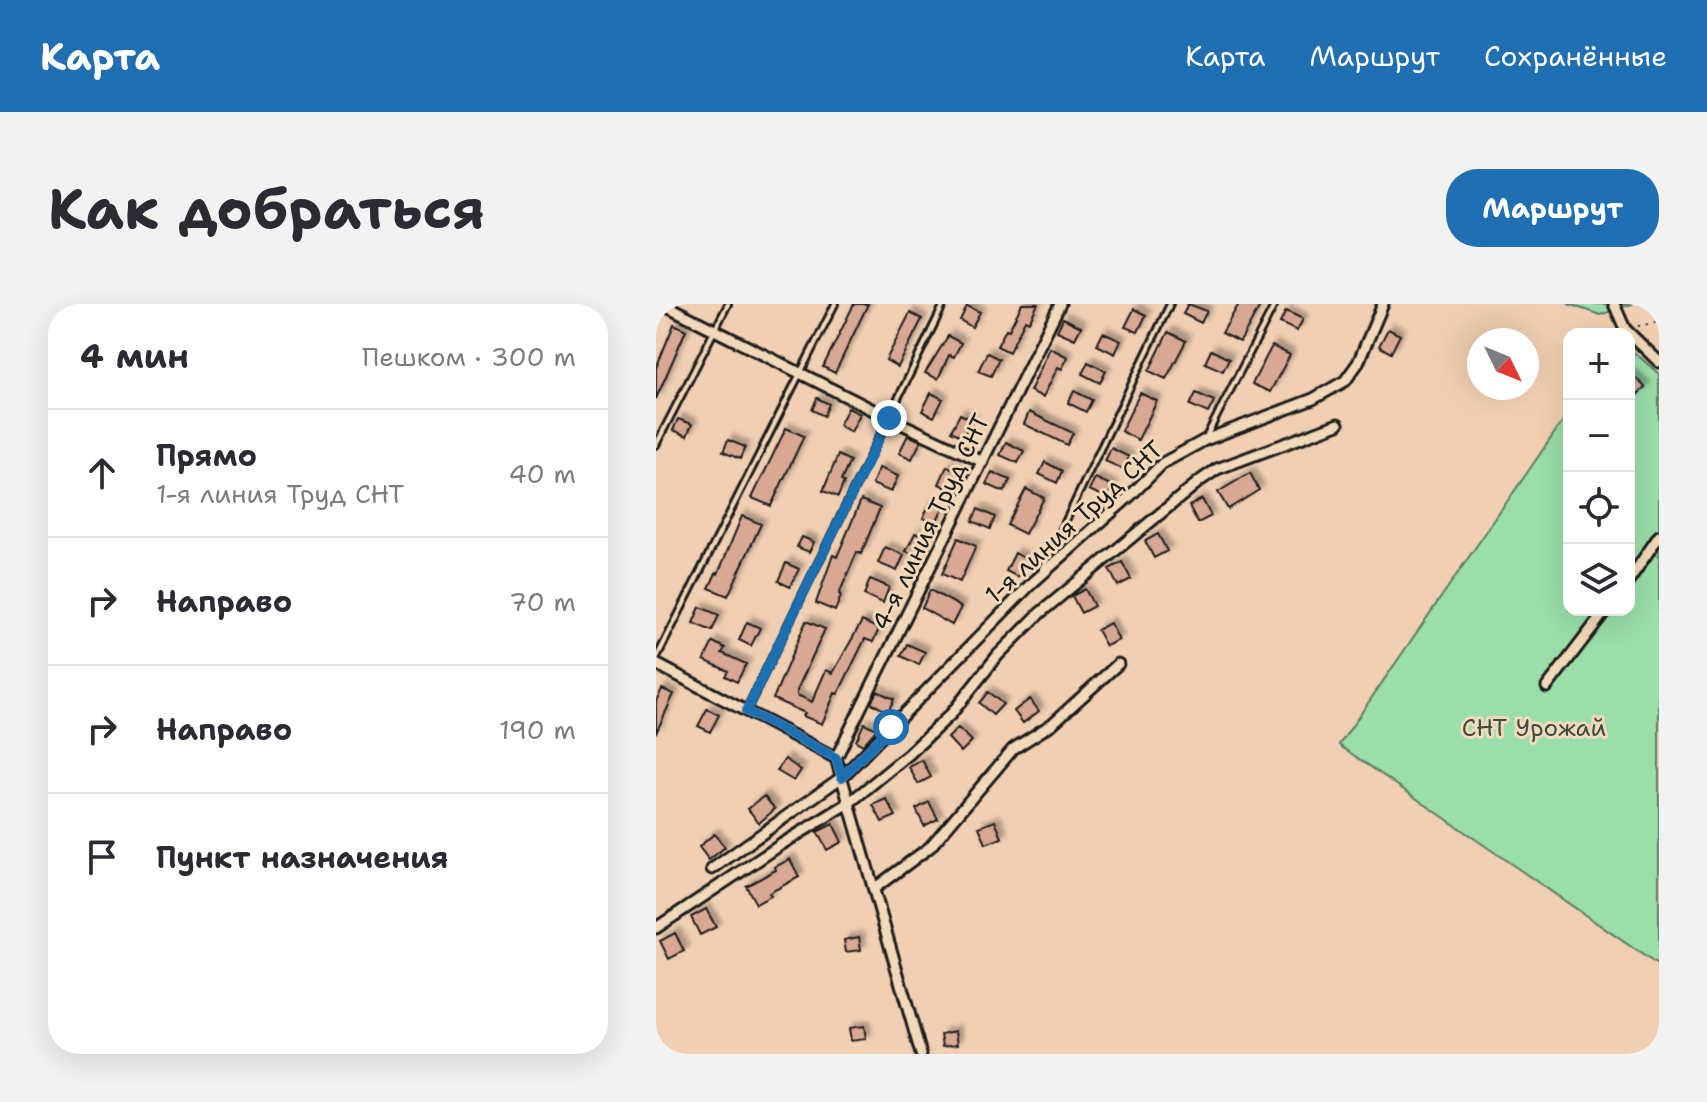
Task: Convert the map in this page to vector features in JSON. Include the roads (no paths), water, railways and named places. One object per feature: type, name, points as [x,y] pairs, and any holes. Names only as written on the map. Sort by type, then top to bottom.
[{"type":"street","points":[[663,304],[983,462]]},
{"type":"street","name":"4-я линия Труд СНТ","points":[[836,758],[1060,304]]},
{"type":"street","name":"1-я линия Труд СНТ","points":[[712,869],[842,777],[1039,578],[1163,463],[1205,440],[1313,399],[1345,381],[1358,363],[1383,304]]},
{"type":"street","points":[[1614,304],[1625,329],[1659,362]]},
{"type":"street","points":[[656,928],[849,803],[932,734],[998,655],[1040,613],[1201,480],[1217,469],[1338,424]]},
{"type":"street","points":[[1635,571],[1659,536]]},
{"type":"street","points":[[1547,687],[1601,616]]},
{"type":"street","points":[[656,661],[836,758],[921,1054]]},
{"type":"street","points":[[875,888],[930,847],[1013,749],[1052,724],[1118,664]]},
{"type":"lane","points":[[656,445],[728,304]]},
{"type":"lane","points":[[656,661],[835,304]]},
{"type":"lane","points":[[746,711],[944,304]]},
{"type":"lane","points":[[1039,578],[1170,304]]},
{"type":"lane","points":[[1205,440],[1275,304]]},
{"type":"park label","name":"СНТ Урожай","points":[[1534,728]]}]
